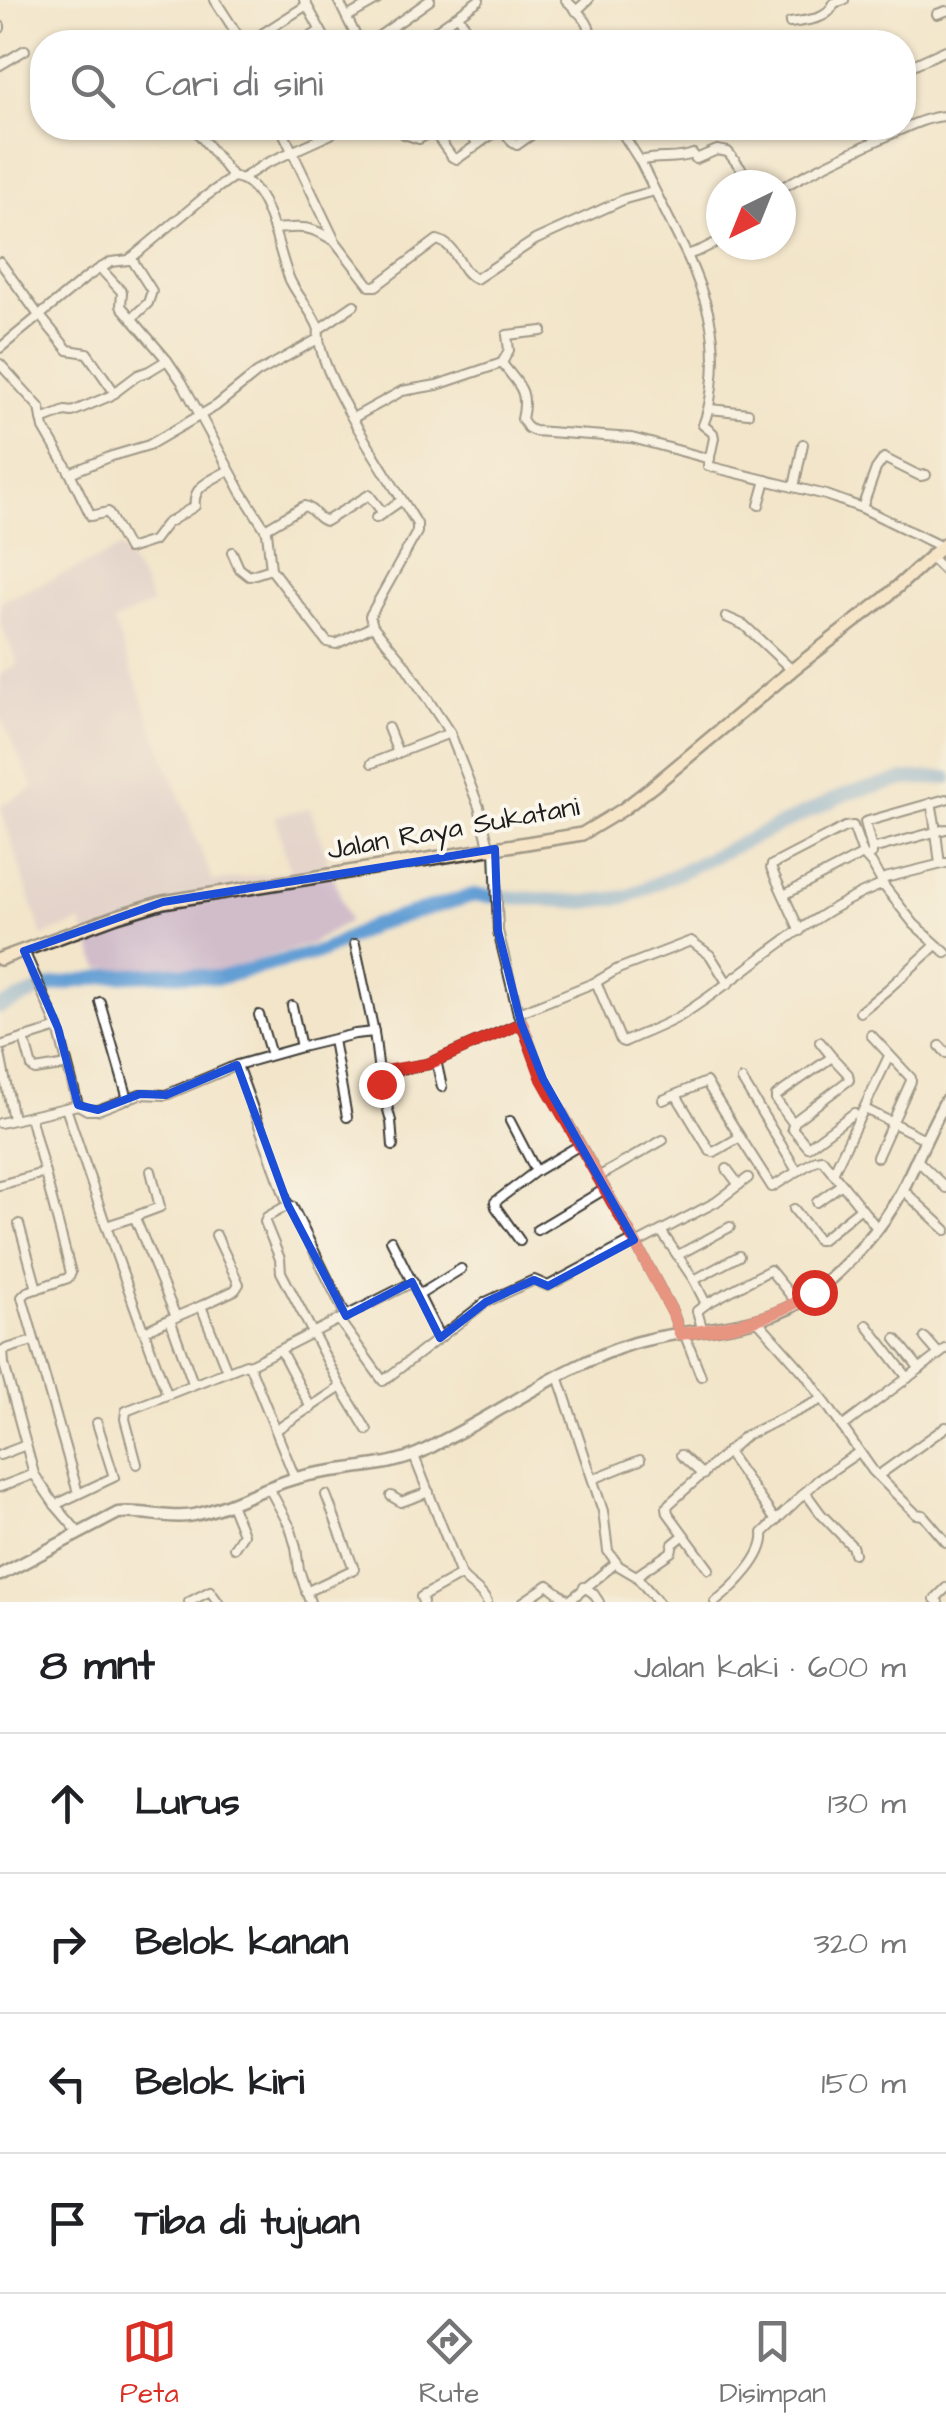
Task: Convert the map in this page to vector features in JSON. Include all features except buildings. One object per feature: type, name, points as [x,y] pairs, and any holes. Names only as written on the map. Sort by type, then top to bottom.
[{"type":"main road","name":"Jalan Raya Sukatani","points":[[0,959],[163,902],[571,836],[599,825],[652,787],[792,670],[886,598],[944,545]]},
{"type":"street","points":[[215,0],[236,30]]},
{"type":"street","points":[[338,0],[353,30]]},
{"type":"street","points":[[408,0],[414,12]]},
{"type":"street","points":[[388,30],[430,0]]},
{"type":"street","points":[[438,30],[479,0]]},
{"type":"street","points":[[566,0],[590,30]]},
{"type":"street","points":[[576,11],[588,0]]},
{"type":"street","points":[[790,23],[827,15],[834,3],[844,0]]},
{"type":"street","points":[[347,17],[375,1]]},
{"type":"street","points":[[264,30],[306,3],[320,30]]},
{"type":"street","points":[[458,16],[468,30]]},
{"type":"street","points":[[0,65],[25,50]]},
{"type":"street","points":[[916,64],[946,50]]},
{"type":"street","points":[[916,123],[946,116]]},
{"type":"street","points":[[205,140],[238,177],[251,184],[276,230],[289,279],[319,329],[324,358],[353,418],[418,528],[370,612],[372,626],[404,662],[450,732],[492,849],[508,976],[542,1079],[635,1242],[701,1376]]},
{"type":"street","points":[[286,140],[334,241],[370,286],[376,286],[437,240],[452,249],[469,276],[476,280],[535,240],[625,199],[654,191]]},
{"type":"street","points":[[0,348],[100,268],[111,262],[127,261],[202,199],[238,177],[319,140]]},
{"type":"street","points":[[440,140],[454,159],[484,140]]},
{"type":"street","points":[[475,140],[478,144]]},
{"type":"street","points":[[626,140],[702,289],[716,350],[710,410],[703,425],[714,438],[710,468],[826,495],[944,545]]},
{"type":"street","points":[[796,180],[877,140]]},
{"type":"street","points":[[640,162],[655,157],[676,160],[693,154],[696,159],[723,150],[742,170]]},
{"type":"street","points":[[276,230],[315,228],[334,241]]},
{"type":"street","points":[[687,254],[706,248]]},
{"type":"street","points":[[131,258],[152,291],[148,303],[132,318]]},
{"type":"street","points":[[0,262],[68,350],[87,353],[115,393]]},
{"type":"street","points":[[100,268],[122,292],[120,305],[168,360],[201,416],[269,536],[271,569],[327,642],[336,644],[372,626]]},
{"type":"street","points":[[319,329],[354,306]]},
{"type":"street","points":[[353,418],[402,391],[502,363],[509,350],[507,335],[542,332]]},
{"type":"street","points":[[70,473],[148,445],[201,416],[257,373],[318,339]]},
{"type":"street","points":[[42,420],[115,393],[138,375],[168,360]]},
{"type":"street","points":[[502,363],[523,392],[526,403],[522,419],[530,430],[632,438],[710,458]]},
{"type":"street","points":[[0,364],[40,408],[44,428],[92,516],[108,512],[128,549],[154,541],[170,520],[193,507],[197,490],[230,470]]},
{"type":"street","points":[[710,410],[748,414]]},
{"type":"street","points":[[794,487],[803,444]]},
{"type":"street","points":[[862,508],[884,458],[926,476]]},
{"type":"street","points":[[759,505],[766,480]]},
{"type":"street","points":[[264,529],[304,506],[326,521],[370,496],[380,515],[402,500]]},
{"type":"street","points":[[232,552],[239,568],[249,576],[271,569]]},
{"type":"street","points":[[932,558],[946,572]]},
{"type":"street","points":[[726,617],[744,625],[792,670]]},
{"type":"street","points":[[388,728],[398,754]]},
{"type":"street","points":[[372,763],[450,732]]},
{"type":"street","points":[[800,931],[770,868],[772,865],[845,827],[946,799]]},
{"type":"street","points":[[596,982],[622,1042],[678,1018],[836,908],[882,882],[943,863],[937,846],[942,830],[931,803]]},
{"type":"street","points":[[865,822],[868,852]]},
{"type":"street","points":[[853,826],[882,882],[914,924],[946,953]]},
{"type":"street","points":[[784,895],[868,852],[942,830]]},
{"type":"street","points":[[379,1072],[413,1068],[436,1060],[618,968],[691,941],[710,955],[728,984]]},
{"type":"street","points":[[355,944],[392,1121],[393,1146]]},
{"type":"street","points":[[860,1012],[936,944]]},
{"type":"street","points":[[24,950],[58,1028],[78,1105],[86,1110],[98,1110],[140,1094],[166,1095],[237,1065],[301,1046],[374,1032]]},
{"type":"street","points":[[100,1002],[128,1098]]},
{"type":"street","points":[[292,1006],[301,1046]]},
{"type":"street","points":[[260,1015],[271,1055]]},
{"type":"street","points":[[0,1046],[58,1028]]},
{"type":"street","points":[[871,1036],[912,1082],[877,1157]]},
{"type":"street","points":[[24,1038],[35,1070],[67,1065]]},
{"type":"street","points":[[333,1040],[347,1117]]},
{"type":"street","points":[[793,1123],[849,1080],[820,1042]]},
{"type":"street","points":[[0,1054],[13,1120]]},
{"type":"street","points":[[833,1172],[889,1056]]},
{"type":"street","points":[[832,1057],[776,1096],[776,1100],[806,1147],[854,1113]]},
{"type":"street","points":[[436,1060],[442,1087]]},
{"type":"street","points":[[237,1065],[288,1205],[342,1318],[382,1381],[486,1302],[534,1280],[548,1286],[716,1202],[748,1178]]},
{"type":"street","points":[[742,1080],[796,1171]]},
{"type":"street","points":[[663,1100],[706,1082],[772,1187],[820,1159]]},
{"type":"street","points":[[676,1095],[710,1151],[740,1137]]},
{"type":"street","points":[[0,1575],[118,1514],[191,1516],[295,1478],[414,1456],[558,1376],[633,1343],[757,1320],[797,1304],[853,1256],[877,1228],[902,1190],[946,1100]]},
{"type":"street","points":[[0,1122],[78,1105]]},
{"type":"street","points":[[66,1108],[166,1394]]},
{"type":"street","points":[[865,1109],[925,1139]]},
{"type":"street","points":[[30,1116],[70,1273],[68,1278],[27,1292],[22,1298],[78,1493]]},
{"type":"street","points":[[510,1121],[536,1171]]},
{"type":"street","points":[[598,1178],[663,1140]]},
{"type":"street","points":[[520,1241],[494,1204],[536,1171],[580,1145]]},
{"type":"street","points":[[811,1146],[877,1228]]},
{"type":"street","points":[[916,1159],[946,1188]]},
{"type":"street","points":[[727,1169],[739,1185]]},
{"type":"street","points":[[106,1226],[160,1206],[151,1170]]},
{"type":"street","points":[[0,1185],[44,1173]]},
{"type":"street","points":[[817,1202],[842,1184]]},
{"type":"street","points":[[537,1230],[605,1189]]},
{"type":"street","points":[[902,1190],[946,1230]]},
{"type":"street","points":[[288,1205],[265,1221],[281,1272],[367,1430]]},
{"type":"street","points":[[794,1209],[821,1240],[861,1208]]},
{"type":"street","points":[[134,1217],[193,1383]]},
{"type":"street","points":[[19,1224],[36,1289]]},
{"type":"street","points":[[678,1255],[730,1227]]},
{"type":"street","points":[[662,1230],[706,1304]]},
{"type":"street","points":[[144,1331],[236,1290],[239,1284],[216,1235]]},
{"type":"street","points":[[391,1240],[440,1338]]},
{"type":"street","points":[[694,1280],[740,1256]]},
{"type":"street","points":[[419,1295],[461,1270]]},
{"type":"street","points":[[703,1331],[698,1312],[706,1304],[770,1270],[797,1304]]},
{"type":"street","points":[[138,1464],[125,1412],[282,1351],[413,1282]]},
{"type":"street","points":[[201,1306],[228,1371]]},
{"type":"street","points":[[757,1320],[806,1375],[873,1471],[916,1514],[922,1514],[946,1542]]},
{"type":"street","points":[[867,1325],[908,1378]]},
{"type":"street","points":[[842,1427],[942,1351],[924,1338]]},
{"type":"street","points":[[896,1339],[920,1369]]},
{"type":"street","points":[[34,1341],[2,1350],[4,1364],[34,1474],[80,1532]]},
{"type":"street","points":[[282,1351],[311,1408]]},
{"type":"street","points":[[249,1365],[295,1478]]},
{"type":"street","points":[[558,1376],[604,1512],[608,1551],[658,1602]]},
{"type":"street","points":[[276,1430],[341,1387]]},
{"type":"street","points":[[708,1569],[667,1508],[745,1436],[824,1399]]},
{"type":"street","points":[[55,1504],[114,1476],[96,1422]]},
{"type":"street","points":[[879,1475],[946,1427]]},
{"type":"street","points":[[0,1455],[26,1445]]},
{"type":"street","points":[[727,1452],[776,1521]]},
{"type":"street","points":[[715,1602],[739,1580],[764,1546],[762,1534],[818,1480],[859,1452]]},
{"type":"street","points":[[681,1455],[702,1475]]},
{"type":"street","points":[[414,1456],[462,1575],[480,1590],[487,1602]]},
{"type":"street","points":[[593,1479],[640,1460]]},
{"type":"street","points":[[0,1486],[34,1474]]},
{"type":"street","points":[[269,1488],[290,1528],[310,1602]]},
{"type":"street","points":[[392,1496],[403,1502],[429,1492]]},
{"type":"street","points":[[805,1492],[854,1553]]},
{"type":"street","points":[[306,1592],[354,1569],[326,1495]]},
{"type":"street","points":[[231,1504],[243,1534],[234,1548]]},
{"type":"street","points":[[636,1576],[670,1552],[684,1536]]},
{"type":"street","points":[[523,1602],[547,1585],[567,1601],[616,1563]]},
{"type":"street","points":[[411,1602],[422,1600],[462,1575]]},
{"type":"street","points":[[584,1587],[600,1602]]},
{"type":"street","points":[[938,1602],[935,1598],[946,1588]]},
{"type":"street","points":[[190,1602],[210,1590],[218,1602]]},
{"type":"highlighted area","points":[[495,849],[498,931],[521,1023],[543,1079],[634,1240],[548,1286],[534,1280],[486,1302],[440,1338],[412,1282],[346,1316],[288,1205],[237,1065],[166,1095],[140,1094],[98,1110],[78,1105],[58,1028],[24,951],[163,902]]},
{"type":"shaded area","points":[[121,548],[152,604],[113,622],[213,882],[290,871],[275,816],[310,808],[349,921],[311,944],[210,975],[99,968],[81,922],[42,936],[0,806],[34,788],[0,717],[0,675],[18,664],[0,622],[0,602]]},
{"type":"waterway","points":[[0,1007],[54,985],[111,976],[173,973],[218,978],[322,951],[376,924],[474,895],[584,902],[627,897],[848,793],[907,779],[946,778]]},
{"type":"route","points":[[381,1084],[379,1072],[428,1064],[522,1023],[542,1079],[636,1244],[680,1334],[757,1320],[797,1304],[814,1292]]}]
